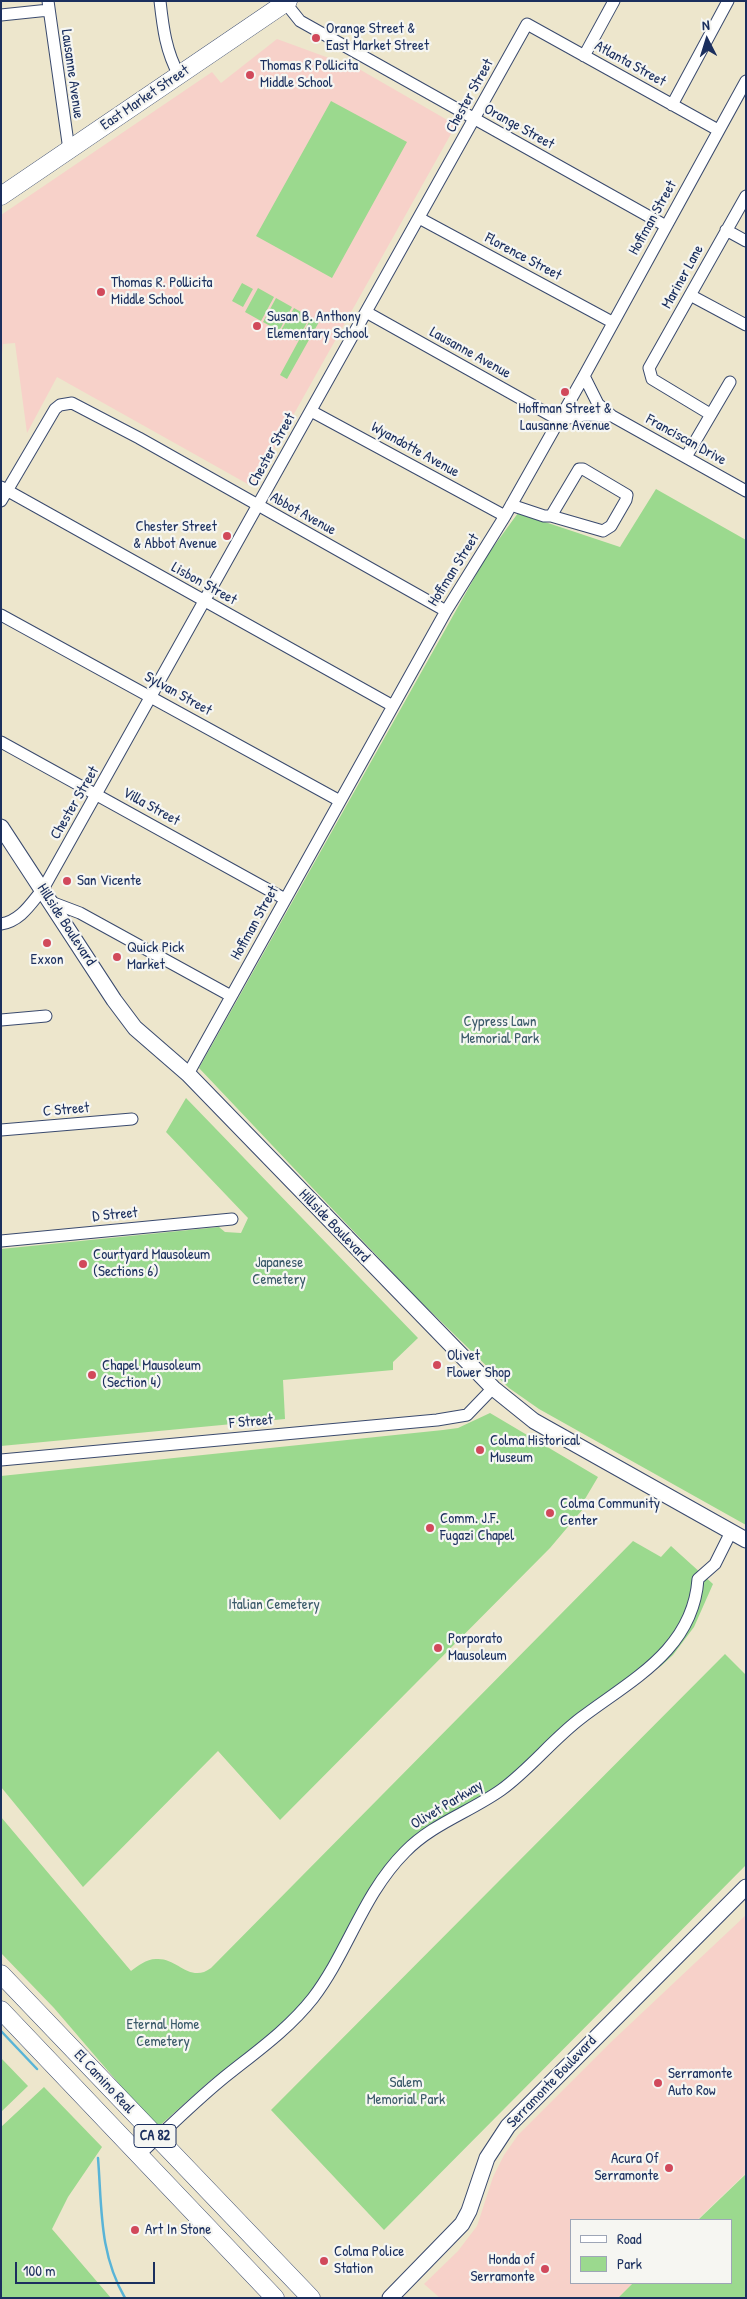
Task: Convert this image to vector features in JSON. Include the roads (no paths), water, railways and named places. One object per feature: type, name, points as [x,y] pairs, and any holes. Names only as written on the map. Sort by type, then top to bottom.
[{"type":"main road","name":"East Market Street","points":[[1,196],[286,2]]},
{"type":"main road","name":"Hillside Boulevard","points":[[1,827],[114,1000],[135,1028],[188,1074],[493,1388],[534,1421],[746,1540]]},
{"type":"main road","name":"Serramonte Boulevard","points":[[390,2298],[462,2224],[469,2211],[487,2158],[508,2126],[746,1887]]},
{"type":"main road","name":"El Camino Real","points":[[1,1974],[311,2298]]},
{"type":"main road","name":"El Camino Real","points":[[1,2010],[276,2298]]},
{"type":"street","points":[[160,1],[164,37],[171,61],[179,75]]},
{"type":"street","points":[[584,56],[614,1]]},
{"type":"street","points":[[672,105],[728,1]]},
{"type":"street","name":"Orange Street","points":[[286,2],[300,21],[666,226]]},
{"type":"street","points":[[1,15],[48,6]]},
{"type":"street","name":"Lausanne Avenue","points":[[48,6],[69,150]]},
{"type":"street","name":"Atlanta Street","points":[[527,24],[718,130]]},
{"type":"street","name":"Chester Street","points":[[1,924],[23,914],[43,889],[527,24]]},
{"type":"street","name":"Hoffman Street","points":[[188,1074],[446,611],[511,505],[584,376],[746,81]]},
{"type":"street","name":"Mariner Lane","points":[[710,414],[652,379],[650,374],[651,362],[746,196]]},
{"type":"street","name":"Florence Street","points":[[419,218],[612,322]]},
{"type":"street","points":[[726,230],[746,241]]},
{"type":"street","points":[[690,295],[746,325]]},
{"type":"street","name":"Lausanne Avenue","points":[[366,312],[559,420]]},
{"type":"street","name":"Franciscan Drive","points":[[584,376],[598,404],[612,416],[746,491]]},
{"type":"street","points":[[686,457],[730,382]]},
{"type":"street","name":"Abbot Avenue","points":[[3,493],[55,409],[67,404],[77,405],[446,611]]},
{"type":"street","name":"Wyandotte Avenue","points":[[312,410],[504,516]]},
{"type":"street","name":"Franciscan Drive","points":[[559,420],[584,415],[612,416]]},
{"type":"street","points":[[511,505],[595,530],[607,530],[619,513],[627,495],[583,469],[579,469],[551,516]]},
{"type":"street","name":"Lisbon Street","points":[[3,493],[205,601],[393,706]]},
{"type":"street","name":"Sylvan Street","points":[[1,615],[340,801]]},
{"type":"street","name":"Villa Street","points":[[1,742],[285,899]]},
{"type":"street","points":[[51,902],[80,913],[231,996]]},
{"type":"street","points":[[1,1020],[46,1016]]},
{"type":"street","name":"C Street","points":[[1,1130],[132,1120]]},
{"type":"street","name":"D Street","points":[[1,1241],[232,1219]]},
{"type":"street","name":"F Street","points":[[1,1460],[437,1420],[466,1415],[493,1388]]},
{"type":"street","name":"Olivet Parkway","points":[[139,2156],[187,2109],[282,2031],[312,2000],[330,1973],[375,1889],[406,1850],[429,1831],[472,1808],[502,1789],[576,1722],[636,1679],[659,1659],[680,1634],[691,1616],[696,1600],[698,1579],[715,1564],[731,1532]]},
{"type":"waterway","points":[[1,2031],[37,2069]]},
{"type":"waterway","points":[[98,2158],[101,2212],[106,2247],[110,2264],[125,2298]]},
{"type":"place","name":"Orange Street & East Market Street","points":[[316,38]]},
{"type":"place","name":"Thomas R Pollicita Middle School","points":[[250,75]]},
{"type":"place","name":"Thomas R. Pollicita Middle School","points":[[101,292]]},
{"type":"place","name":"Susan B. Anthony Elementary School","points":[[257,326]]},
{"type":"place","name":"Hoffman Street & Lausanne Avenue","points":[[565,392]]},
{"type":"place","name":"Chester Street & Abbot Avenue","points":[[227,536]]},
{"type":"place","name":"San Vicente","points":[[67,881]]},
{"type":"place","name":"Exxon","points":[[47,943]]},
{"type":"place","name":"Quick Pick Market","points":[[117,957]]},
{"type":"place","name":"Courtyard Mausoleum (Sections 6)","points":[[83,1264]]},
{"type":"place","name":"Olivet Flower Shop","points":[[437,1365]]},
{"type":"place","name":"Chapel Mausoleum (Section 4)","points":[[92,1375]]},
{"type":"place","name":"Colma Historical Museum","points":[[480,1450]]},
{"type":"place","name":"Colma Community Center","points":[[550,1513]]},
{"type":"place","name":"Comm. J.F. Fugazi Chapel","points":[[430,1528]]},
{"type":"place","name":"Porporato Mausoleum","points":[[438,1648]]},
{"type":"place","name":"Serramonte Auto Row","points":[[658,2083]]},
{"type":"place","name":"Acura Of Serramonte","points":[[669,2168]]},
{"type":"place","name":"Art In Stone","points":[[135,2230]]},
{"type":"place","name":"Colma Police Station","points":[[324,2261]]},
{"type":"place","name":"Honda of Serramonte","points":[[545,2269]]},
{"type":"park label","name":"Cypress Lawn Memorial Park","points":[[500,1030]]},
{"type":"park label","name":"Japanese Cemetery","points":[[279,1272]]},
{"type":"park label","name":"Italian Cemetery","points":[[274,1605]]},
{"type":"park label","name":"Eternal Home Cemetery","points":[[163,2034]]},
{"type":"park label","name":"Salem Memorial Park","points":[[406,2092]]}]
